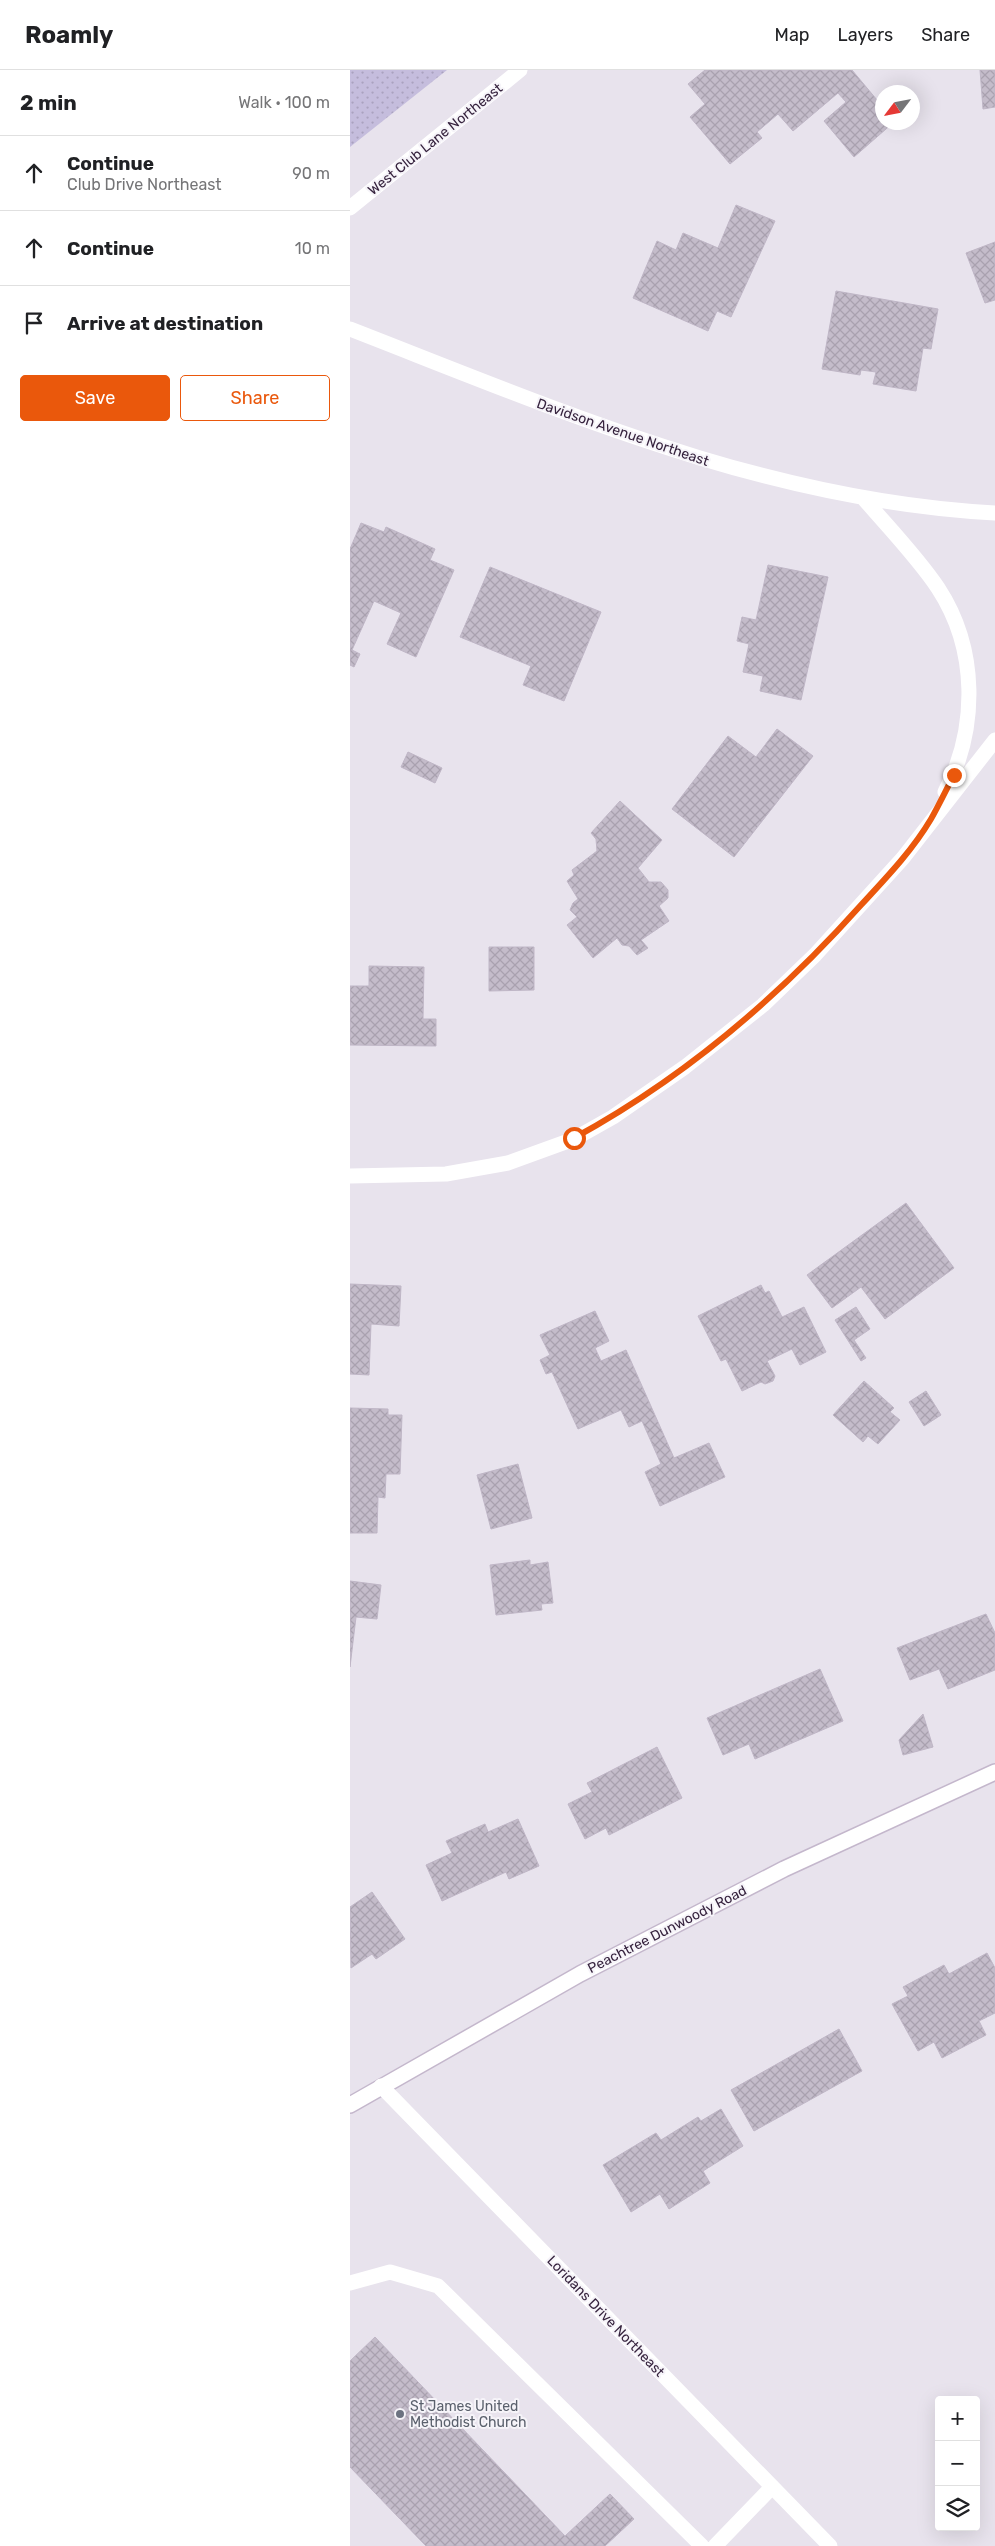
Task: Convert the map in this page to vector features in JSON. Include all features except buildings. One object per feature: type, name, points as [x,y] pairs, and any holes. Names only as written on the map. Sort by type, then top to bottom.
[{"type":"street","name":"West Club Lane Northeast","points":[[350,208],[520,70]]},
{"type":"street","name":"Davidson Avenue Northeast","points":[[350,329],[617,433],[710,463],[865,500],[951,510],[995,512]]},
{"type":"street","points":[[865,500],[938,588],[955,621],[966,656],[970,693],[965,740],[954,775],[931,820]]},
{"type":"street","points":[[350,1176],[446,1174],[508,1163],[574,1138],[613,1117],[685,1067],[763,1005],[815,955],[903,858],[995,740]]},
{"type":"street","name":"Peachtree Dunwoody Road","points":[[350,2105],[580,1974],[784,1868],[995,1772]]},
{"type":"street","name":"Loridans Drive Northeast","points":[[382,2086],[828,2545]]},
{"type":"street","points":[[350,2283],[390,2272],[438,2286],[702,2546]]},
{"type":"street","points":[[715,2546],[772,2487]]},
{"type":"shaded area","points":[[350,70],[447,70],[350,147]]},
{"type":"place","name":"St James United Methodist Church","points":[[400,2414]]},
{"type":"route","points":[[574,1138],[613,1117],[685,1067],[763,1005],[815,955],[903,858],[931,820],[954,775]]}]
